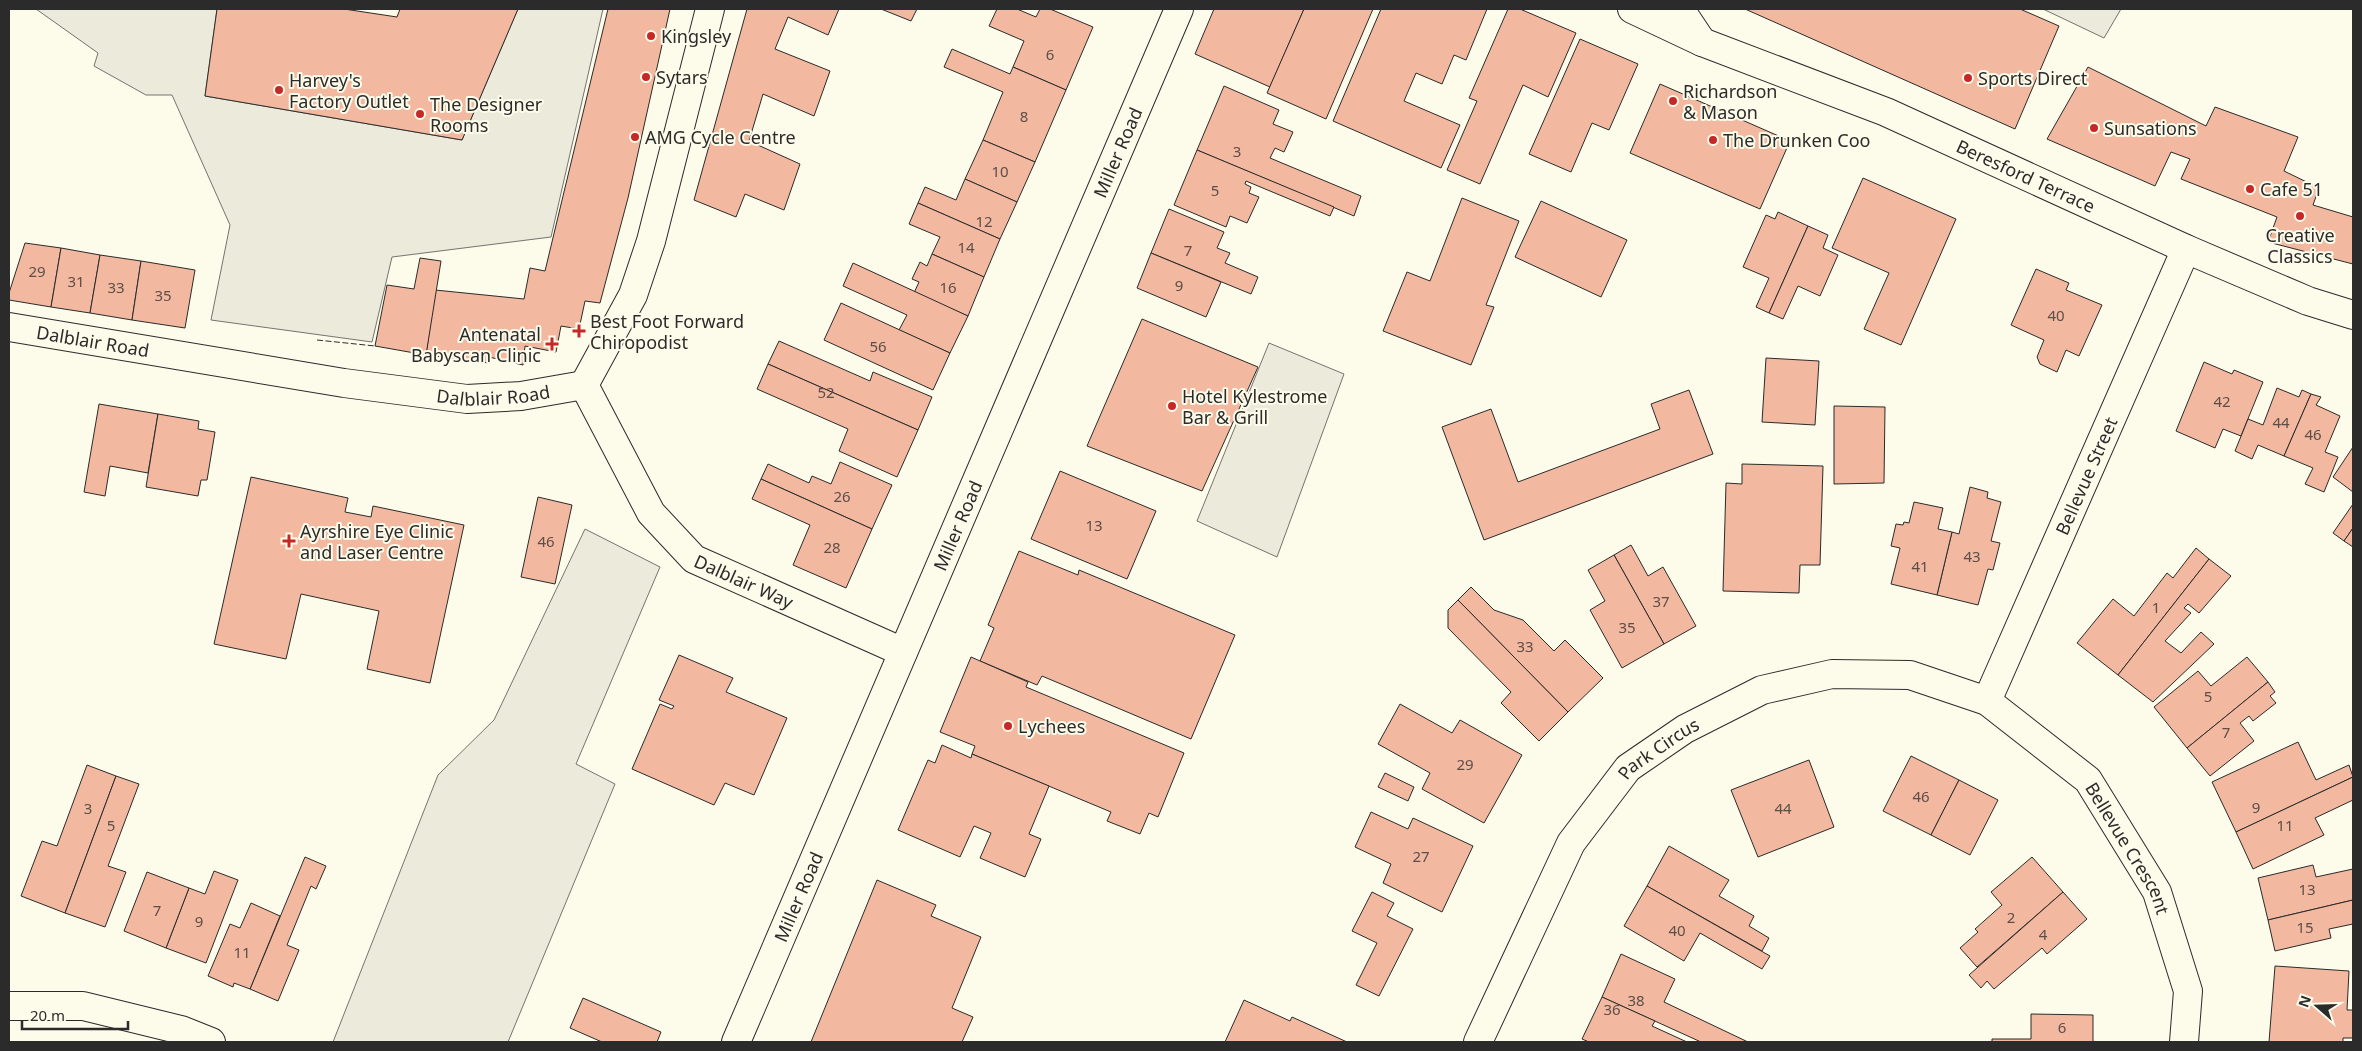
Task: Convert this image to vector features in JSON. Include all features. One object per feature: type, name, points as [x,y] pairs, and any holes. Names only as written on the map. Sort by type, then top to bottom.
[{"type":"street","points":[[584,385],[633,295],[651,241],[710,9]]},
{"type":"street","name":"Miller Road","points":[[736,1042],[1179,9]]},
{"type":"street","name":"Beresford Terrace","points":[[1632,9],[1702,42],[1886,112],[2186,249],[2308,302],[2350,315]]},
{"type":"street","points":[[1680,9],[1702,42]]},
{"type":"street","name":"Bellevue Street","points":[[1987,701],[2186,249]]},
{"type":"street","name":"Dalblair Road","points":[[9,327],[344,383],[467,399],[521,396],[584,385]]},
{"type":"street","name":"Dalblair Way","points":[[584,385],[651,513],[694,559],[903,652]]},
{"type":"street","name":"Park Circus","points":[[1478,1042],[1570,843],[1628,768],[1685,729],[1762,690],[1832,674],[1910,675],[1987,701]]},
{"type":"street","name":"Bellevue Crescent","points":[[1987,701],[2088,780],[2158,892],[2188,991],[2184,1042]]},
{"type":"street","points":[[9,1006],[83,1006],[182,1030],[211,1042]]},
{"type":"shaded area","points":[[36,9],[217,9],[205,96],[462,140],[518,9],[603,9],[551,237],[392,257],[372,342],[211,320],[230,225],[172,95],[146,95],[94,66],[98,53]]},
{"type":"shaded area","points":[[2043,9],[2121,9],[2104,38]]},
{"type":"shaded area","points":[[1269,343],[1344,374],[1277,557],[1197,521]]},
{"type":"shaded area","points":[[585,529],[660,567],[576,764],[615,784],[508,1042],[333,1042],[438,775],[494,720]]},
{"type":"building","points":[[217,9],[344,9],[397,17],[400,9],[518,9],[462,140],[205,96]]},
{"type":"building","points":[[608,9],[670,9],[628,198],[600,303],[585,301],[579,329],[561,326],[556,352],[525,346],[523,365],[489,357],[489,363],[426,355],[435,290],[524,299],[530,268],[545,271]]},
{"type":"building","points":[[747,9],[839,9],[828,35],[788,17],[775,49],[830,71],[814,116],[763,94],[749,141],[800,164],[784,210],[745,194],[736,217],[694,200]]},
{"type":"building","points":[[881,9],[917,9],[911,21]]},
{"type":"building","points":[[997,9],[1017,9],[1036,17],[1040,9],[1050,9],[1093,27],[1066,90],[1013,67],[1024,41],[989,26]]},
{"type":"building","points":[[1214,9],[1304,9],[1270,87],[1195,54]]},
{"type":"building","points":[[1304,9],[1373,9],[1326,119],[1267,93]]},
{"type":"building","points":[[1381,9],[1487,9],[1466,60],[1454,55],[1442,84],[1416,73],[1404,101],[1460,125],[1441,168],[1333,121]]},
{"type":"building","points":[[1508,9],[1520,9],[1576,33],[1548,97],[1523,85],[1480,184],[1447,170],[1477,101],[1469,98]]},
{"type":"building","name":"Sports Direct","points":[[1745,9],[2020,9],[2059,26],[2015,129]]},
{"type":"building","points":[[1580,39],[1638,64],[1609,130],[1592,123],[1571,172],[1529,154]]},
{"type":"building","points":[[952,49],[1010,74],[1013,67],[1066,90],[1035,162],[983,140],[1003,92],[944,67]]},
{"type":"building","points":[[2088,67],[2206,126],[2215,107],[2298,137],[2284,171],[2319,188],[2313,205],[2353,217],[2353,264],[2268,242],[2277,217],[2181,179],[2190,159],[2171,152],[2155,186],[2047,139]]},
{"type":"building","points":[[1660,84],[1790,141],[1760,209],[1630,153]]},
{"type":"building","points":[[1224,86],[1279,110],[1273,124],[1293,132],[1284,152],[1275,148],[1270,158],[1361,196],[1354,216],[1197,150]]},
{"type":"building","points":[[983,140],[1035,162],[1017,202],[965,179]]},
{"type":"building","points":[[1197,150],[1334,207],[1330,216],[1246,181],[1245,184],[1251,187],[1249,193],[1259,197],[1247,223],[1230,216],[1226,227],[1174,205]]},
{"type":"building","points":[[1863,178],[1956,219],[1901,345],[1864,329],[1889,273],[1832,248]]},
{"type":"building","points":[[965,179],[1017,202],[1000,239],[918,203],[925,187],[956,200]]},
{"type":"building","points":[[1462,198],[1519,221],[1486,305],[1494,307],[1471,365],[1383,331],[1407,272],[1430,281]]},
{"type":"building","points":[[1541,201],[1627,240],[1601,297],[1515,257]]},
{"type":"building","points":[[918,203],[1000,239],[984,277],[932,254],[940,237],[909,224]]},
{"type":"building","points":[[1169,209],[1224,232],[1217,248],[1230,253],[1225,263],[1258,277],[1251,294],[1151,253]]},
{"type":"building","points":[[1778,212],[1808,226],[1769,313],[1756,307],[1769,278],[1743,267],[1766,215],[1775,219]]},
{"type":"building","points":[[1808,226],[1828,235],[1823,248],[1838,255],[1820,296],[1798,286],[1783,319],[1769,313]]},
{"type":"building","points":[[25,243],[61,248],[51,307],[9,300],[9,293]]},
{"type":"building","points":[[61,248],[100,255],[90,313],[51,307]]},
{"type":"building","points":[[1151,253],[1221,282],[1206,317],[1137,288]]},
{"type":"building","points":[[932,254],[984,277],[968,316],[914,293],[919,282],[912,279],[920,262],[927,266]]},
{"type":"building","points":[[100,255],[141,261],[132,320],[90,313]]},
{"type":"building","points":[[420,258],[441,261],[426,355],[375,346],[387,285],[414,289]]},
{"type":"building","points":[[141,261],[195,270],[185,328],[132,320]]},
{"type":"building","points":[[853,263],[968,316],[950,353],[899,330],[907,315],[843,286]]},
{"type":"building","points":[[2036,269],[2069,283],[2066,290],[2102,305],[2079,356],[2066,350],[2057,372],[2040,364],[2037,357],[2044,340],[2011,325]]},
{"type":"building","points":[[841,303],[950,353],[933,390],[824,340]]},
{"type":"building","name":"Hotel Kylestrome Bar & Grill","points":[[1142,319],[1258,367],[1202,491],[1087,446]]},
{"type":"building","points":[[779,341],[870,381],[873,372],[932,397],[918,430],[768,364]]},
{"type":"building","points":[[1766,358],[1819,361],[1815,425],[1762,422]]},
{"type":"building","points":[[2204,362],[2232,374],[2234,370],[2263,382],[2241,436],[2223,429],[2215,448],[2176,431]]},
{"type":"building","points":[[768,364],[918,430],[897,477],[839,451],[848,429],[757,389]]},
{"type":"building","points":[[2277,388],[2299,397],[2302,390],[2311,394],[2284,456],[2258,445],[2252,459],[2235,451],[2248,419],[2263,425]]},
{"type":"building","points":[[1689,390],[1713,454],[1484,540],[1442,427],[1491,409],[1518,482],[1660,429],[1651,404]]},
{"type":"building","points":[[2311,394],[2321,397],[2316,405],[2340,416],[2325,452],[2338,457],[2324,492],[2305,484],[2313,468],[2284,456]]},
{"type":"building","points":[[99,404],[158,414],[148,473],[110,466],[105,496],[84,492]]},
{"type":"building","points":[[1834,406],[1885,407],[1884,483],[1834,484]]},
{"type":"building","points":[[158,414],[199,421],[198,429],[215,432],[207,480],[201,480],[198,496],[146,487]]},
{"type":"building","points":[[2353,447],[2353,492],[2333,477]]},
{"type":"building","points":[[840,462],[892,485],[872,529],[761,479],[768,464],[809,483],[812,476],[831,484]]},
{"type":"building","points":[[1742,464],[1823,466],[1820,565],[1800,565],[1799,593],[1723,591],[1726,483],[1742,484]]},
{"type":"building","points":[[1060,471],[1156,511],[1127,579],[1031,539]]},
{"type":"building","points":[[251,477],[348,498],[345,512],[371,517],[373,506],[464,525],[430,683],[367,669],[379,611],[301,594],[286,659],[214,644]]},
{"type":"building","points":[[761,479],[872,529],[846,588],[793,565],[810,525],[752,499]]},
{"type":"building","points":[[1970,487],[1988,492],[1987,498],[2001,502],[1991,541],[2000,543],[1993,570],[1988,569],[1978,605],[1937,595],[1952,532],[1959,534]]},
{"type":"building","points":[[538,497],[572,505],[555,584],[521,577]]},
{"type":"building","points":[[1914,502],[1943,508],[1938,529],[1952,532],[1937,595],[1891,584],[1900,548],[1891,546],[1896,524],[1903,525],[1904,522],[1909,523]]},
{"type":"building","points":[[2353,504],[2353,528],[2344,541],[2333,533]]},
{"type":"building","points":[[2353,528],[2353,547],[2344,541]]},
{"type":"building","points":[[1631,545],[1648,576],[1663,567],[1696,626],[1664,644],[1614,555]]},
{"type":"building","points":[[2196,548],[2209,559],[2118,675],[2077,643],[2113,599],[2134,616],[2167,573],[2173,578]]},
{"type":"building","points":[[1019,551],[1078,575],[1079,570],[1235,635],[1191,739],[1042,676],[1037,685],[980,661],[994,628],[988,625]]},
{"type":"building","points":[[1614,555],[1664,644],[1622,668],[1590,610],[1605,601],[1588,570]]},
{"type":"building","points":[[2209,559],[2231,576],[2199,613],[2188,604],[2184,608],[2191,613],[2165,641],[2181,653],[2201,632],[2214,644],[2153,702],[2118,675]]},
{"type":"building","points":[[1471,587],[1494,610],[1523,620],[1554,651],[1565,640],[1603,678],[1568,712],[1458,600]]},
{"type":"building","points":[[1458,600],[1568,712],[1539,741],[1501,703],[1511,692],[1448,628],[1448,610]]},
{"type":"building","points":[[679,655],[733,678],[726,692],[787,718],[754,795],[725,783],[714,805],[632,769],[660,704],[672,709],[674,706],[659,700]]},
{"type":"building","points":[[971,657],[1028,682],[1026,687],[1184,753],[1158,817],[1149,813],[1140,834],[1107,821],[1111,812],[972,754],[975,746],[940,732]]},
{"type":"building","points":[[2247,657],[2268,682],[2187,748],[2154,707],[2198,671],[2211,686]]},
{"type":"building","points":[[2268,682],[2275,692],[2270,696],[2276,703],[2253,721],[2249,716],[2240,723],[2254,741],[2210,776],[2187,748]]},
{"type":"building","points":[[1400,704],[1452,733],[1460,720],[1522,755],[1484,823],[1422,789],[1430,773],[1378,744]]},
{"type":"building","points":[[2298,742],[2316,780],[2349,765],[2353,777],[2236,832],[2212,782]]},
{"type":"building","points":[[942,745],[971,758],[972,754],[1049,786],[1029,834],[1041,839],[1025,877],[980,858],[991,833],[974,826],[960,857],[898,830],[928,760],[935,763]]},
{"type":"building","points":[[1911,756],[1959,780],[1931,835],[1883,811]]},
{"type":"building","points":[[1809,760],[1834,827],[1758,857],[1731,790]]},
{"type":"building","points":[[87,765],[116,776],[65,913],[21,896],[42,841],[57,846]]},
{"type":"building","points":[[1385,773],[1414,787],[1408,801],[1378,787]]},
{"type":"building","points":[[116,776],[139,784],[108,866],[126,872],[105,927],[65,913]]},
{"type":"building","points":[[2353,777],[2353,800],[2315,818],[2324,835],[2253,869],[2236,832]]},
{"type":"building","points":[[1959,780],[1998,800],[1970,855],[1931,835]]},
{"type":"building","points":[[1371,812],[1408,829],[1413,818],[1473,846],[1442,912],[1383,883],[1391,864],[1355,847]]},
{"type":"building","points":[[1669,846],[1729,880],[1719,896],[1754,916],[1749,926],[1769,938],[1762,951],[1647,886]]},
{"type":"building","points":[[305,857],[326,866],[316,889],[311,886],[287,945],[299,950],[278,1001],[250,989]]},
{"type":"building","points":[[2032,857],[2063,892],[1977,967],[1960,948],[1978,932],[1975,929],[2002,905],[1991,892]]},
{"type":"building","points":[[2313,865],[2316,877],[2353,869],[2353,900],[2268,920],[2258,878]]},
{"type":"building","points":[[214,871],[238,880],[206,963],[166,948],[189,888],[205,894]]},
{"type":"building","points":[[147,872],[189,888],[166,948],[124,931]]},
{"type":"building","points":[[877,880],[936,905],[931,916],[981,937],[952,1008],[973,1017],[962,1042],[811,1042]]},
{"type":"building","points":[[1647,886],[1770,956],[1762,969],[1700,933],[1684,961],[1624,926]]},
{"type":"building","points":[[1372,892],[1394,903],[1387,916],[1413,929],[1379,996],[1356,985],[1377,943],[1352,931]]},
{"type":"building","points":[[2063,892],[2087,919],[2047,954],[2042,948],[1994,989],[1987,981],[1981,988],[1969,975]]},
{"type":"building","points":[[2353,900],[2353,924],[2329,929],[2331,938],[2275,951],[2268,920]]},
{"type":"building","points":[[251,903],[280,916],[250,989],[234,983],[233,987],[208,976],[230,924],[240,928]]},
{"type":"building","points":[[1621,954],[1675,979],[1664,1002],[1748,1042],[1701,1042],[1602,997]]},
{"type":"building","points":[[2275,966],[2349,971],[2347,1010],[2353,1010],[2353,1038],[2343,1038],[2343,1042],[2269,1042]]},
{"type":"building","points":[[1602,997],[1655,1021],[1652,1026],[1687,1042],[1589,1042],[1582,1039]]},
{"type":"building","points":[[583,998],[661,1032],[657,1042],[602,1042],[570,1028]]},
{"type":"building","points":[[1244,1000],[1290,1021],[1292,1017],[1347,1042],[1225,1042]]},
{"type":"building","points":[[2031,1014],[2093,1015],[2093,1042],[1992,1042],[1992,1039],[2031,1039]]},
{"type":"fence","points":[[317,340],[375,346]]},
{"type":"place","name":"Kingsley","points":[[651,36]]},
{"type":"place","name":"Sytars","points":[[646,77]]},
{"type":"place","name":"Sports Direct","points":[[1968,78]]},
{"type":"place","name":"Harvey's Factory Outlet","points":[[279,90]]},
{"type":"place","name":"Richardson & Mason","points":[[1673,101]]},
{"type":"place","name":"The Designer Rooms","points":[[420,114]]},
{"type":"place","name":"Sunsations","points":[[2094,128]]},
{"type":"place","name":"AMG Cycle Centre","points":[[635,137]]},
{"type":"place","name":"The Drunken Coo","points":[[1713,140]]},
{"type":"place","name":"Cafe 51","points":[[2250,189]]},
{"type":"place","name":"Creative Classics","points":[[2300,216]]},
{"type":"place","name":"Best Foot Forward Chiropodist","points":[[579,331]]},
{"type":"place","name":"Antenatal Babyscan Clinic","points":[[552,344]]},
{"type":"place","name":"Hotel Kylestrome Bar & Grill","points":[[1172,406]]},
{"type":"place","name":"Ayrshire Eye Clinic and Laser Centre","points":[[289,541]]},
{"type":"place","name":"Lychees","points":[[1008,726]]}]
